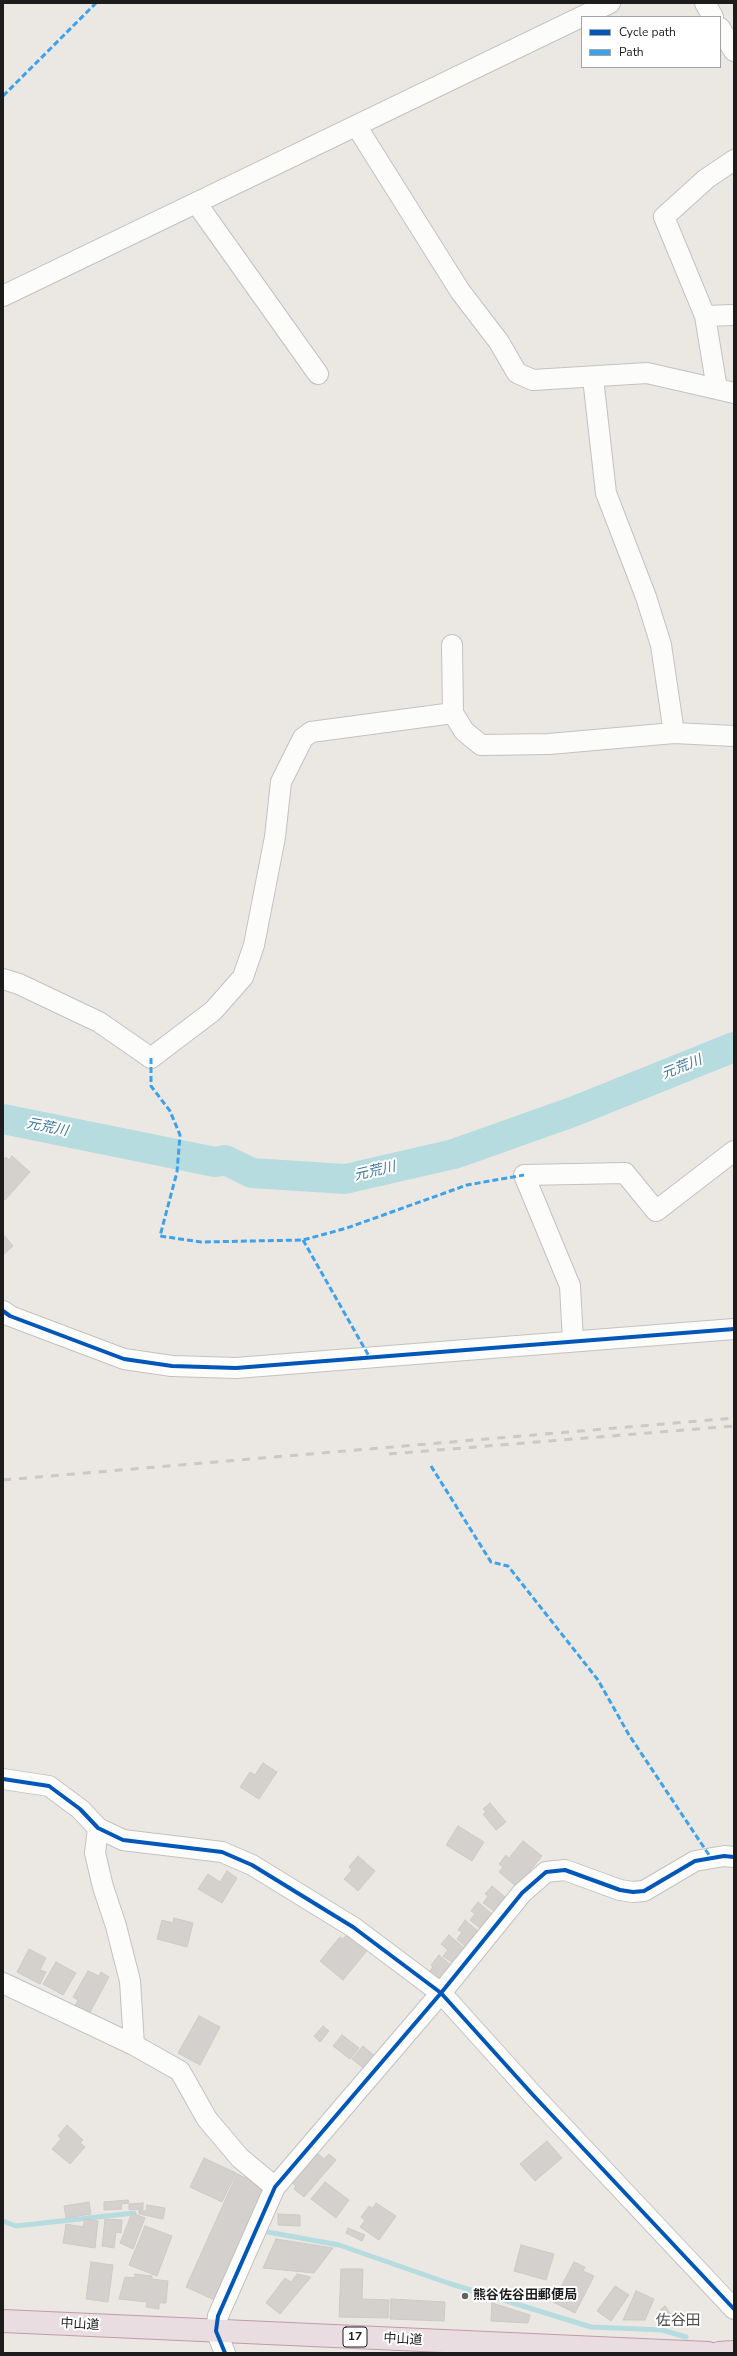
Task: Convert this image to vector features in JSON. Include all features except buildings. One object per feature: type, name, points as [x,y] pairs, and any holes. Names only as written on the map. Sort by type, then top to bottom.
[{"type":"highway","name":"中山道","points":[[3,2321],[567,2350],[708,2353]]},
{"type":"highway","points":[[720,2353],[734,2352]]},
{"type":"street","points":[[583,16],[610,3]]},
{"type":"street","points":[[705,3],[713,16]]},
{"type":"street","points":[[3,296],[357,127],[581,17]]},
{"type":"street","points":[[721,30],[734,51]]},
{"type":"street","points":[[357,127],[460,291],[499,342],[517,373],[533,380],[593,378],[622,373],[647,374],[726,391],[705,316],[664,217],[706,179],[734,160]]},
{"type":"street","points":[[197,204],[318,374]]},
{"type":"street","points":[[705,316],[734,315]]},
{"type":"street","points":[[593,378],[606,492],[646,597],[661,645],[674,733]]},
{"type":"street","points":[[452,645],[452,713],[464,731],[481,745],[550,744],[674,733],[734,736]]},
{"type":"street","points":[[3,979],[19,984],[99,1022],[151,1058],[213,1011],[243,977],[254,945],[275,837],[282,782],[303,738],[311,732],[452,713]]},
{"type":"street","points":[[573,1341],[570,1286],[524,1175],[625,1173],[656,1211],[734,1151]]},
{"type":"street","points":[[3,1311],[10,1316],[124,1360],[172,1366],[236,1368],[734,1329]]},
{"type":"street","points":[[3,1779],[49,1786],[80,1809],[98,1828],[123,1840],[222,1852],[252,1865],[353,1926],[442,1993],[533,2095],[734,2309]]},
{"type":"street","points":[[98,1828],[95,1853],[103,1887],[116,1926],[130,1981],[134,2045]]},
{"type":"street","points":[[224,2353],[216,2331],[218,2316],[275,2187],[442,1993],[522,1892],[546,1872],[565,1870],[633,1892],[644,1891],[695,1861],[724,1856],[734,1857]]},
{"type":"street","points":[[3,1982],[134,2045],[180,2071],[207,2119],[240,2158],[275,2187]]},
{"type":"waterway","name":"元荒川","points":[[3,1119],[215,1162],[225,1160],[252,1173],[345,1179],[454,1154],[575,1111],[734,1047]]},
{"type":"waterway","points":[[3,2221],[16,2226],[134,2213]]},
{"type":"waterway","points":[[262,2231],[339,2245],[448,2283],[591,2327],[662,2330],[686,2337]]},
{"type":"railway","points":[[3,1480],[734,1418]]},
{"type":"railway","points":[[389,1454],[734,1426]]},
{"type":"marked path","points":[[3,96],[96,3]]},
{"type":"marked path","points":[[151,1058],[151,1086],[170,1111],[180,1135],[177,1172],[160,1236],[201,1242],[303,1240],[347,1228],[467,1185],[524,1175]]},
{"type":"marked path","points":[[303,1240],[370,1358]]},
{"type":"marked path","points":[[431,1466],[491,1562],[508,1566],[598,1680],[629,1735],[711,1858]]},
{"type":"cycle path","points":[[3,1311],[10,1316],[124,1359],[172,1366],[236,1368],[734,1329]]},
{"type":"cycle path","points":[[3,1779],[49,1786],[80,1809],[98,1828],[123,1840],[222,1852],[252,1865],[353,1927],[441,1993],[533,2095],[734,2309]]},
{"type":"cycle path","points":[[225,2353],[216,2331],[218,2316],[275,2187],[441,1993],[522,1893],[546,1872],[565,1870],[620,1890],[633,1892],[644,1891],[695,1861],[724,1856],[734,1857]]},
{"type":"place","name":"熊谷佐谷田郵便局","points":[[465,2296]]},
{"type":"district","name":"佐谷田","points":[[678,2321]]}]
